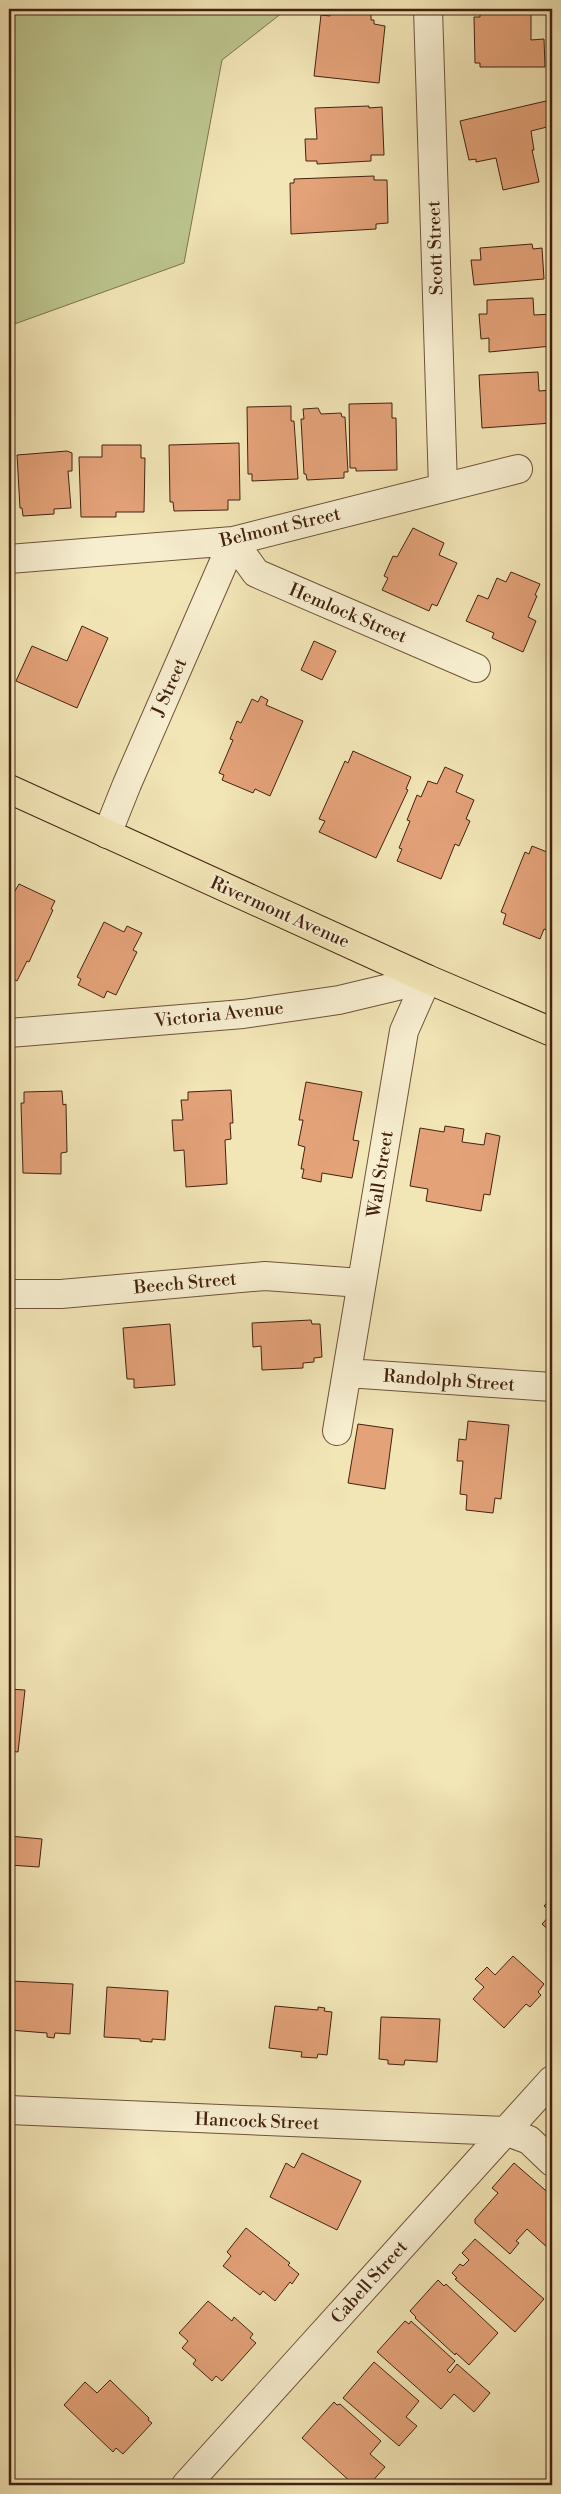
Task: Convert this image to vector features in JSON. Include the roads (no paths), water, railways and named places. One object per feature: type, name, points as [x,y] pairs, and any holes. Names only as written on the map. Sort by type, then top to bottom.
[{"type":"main road","name":"Rivermont Avenue","points":[[9,789],[427,979],[552,1032]]},
{"type":"street","name":"Scott Street","points":[[428,9],[443,487]]},
{"type":"street","name":"Belmont Street","points":[[9,559],[233,541],[518,469]]},
{"type":"street","name":"Hemlock Street","points":[[233,541],[256,573],[476,668]]},
{"type":"street","name":"J Street","points":[[107,834],[233,541]]},
{"type":"street","name":"Victoria Avenue","points":[[9,1033],[243,1014],[339,1000],[427,979]]},
{"type":"street","name":"Wall Street","points":[[337,1431],[404,1031],[427,979]]},
{"type":"street","name":"Beech Street","points":[[9,1294],[61,1294],[265,1276],[361,1283]]},
{"type":"street","name":"Randolph Street","points":[[346,1373],[552,1387]]},
{"type":"street","name":"Cabell Street","points":[[186,2485],[552,2080]]},
{"type":"street","name":"Hancock Street","points":[[9,2110],[505,2131],[530,2140],[552,2162]]}]
